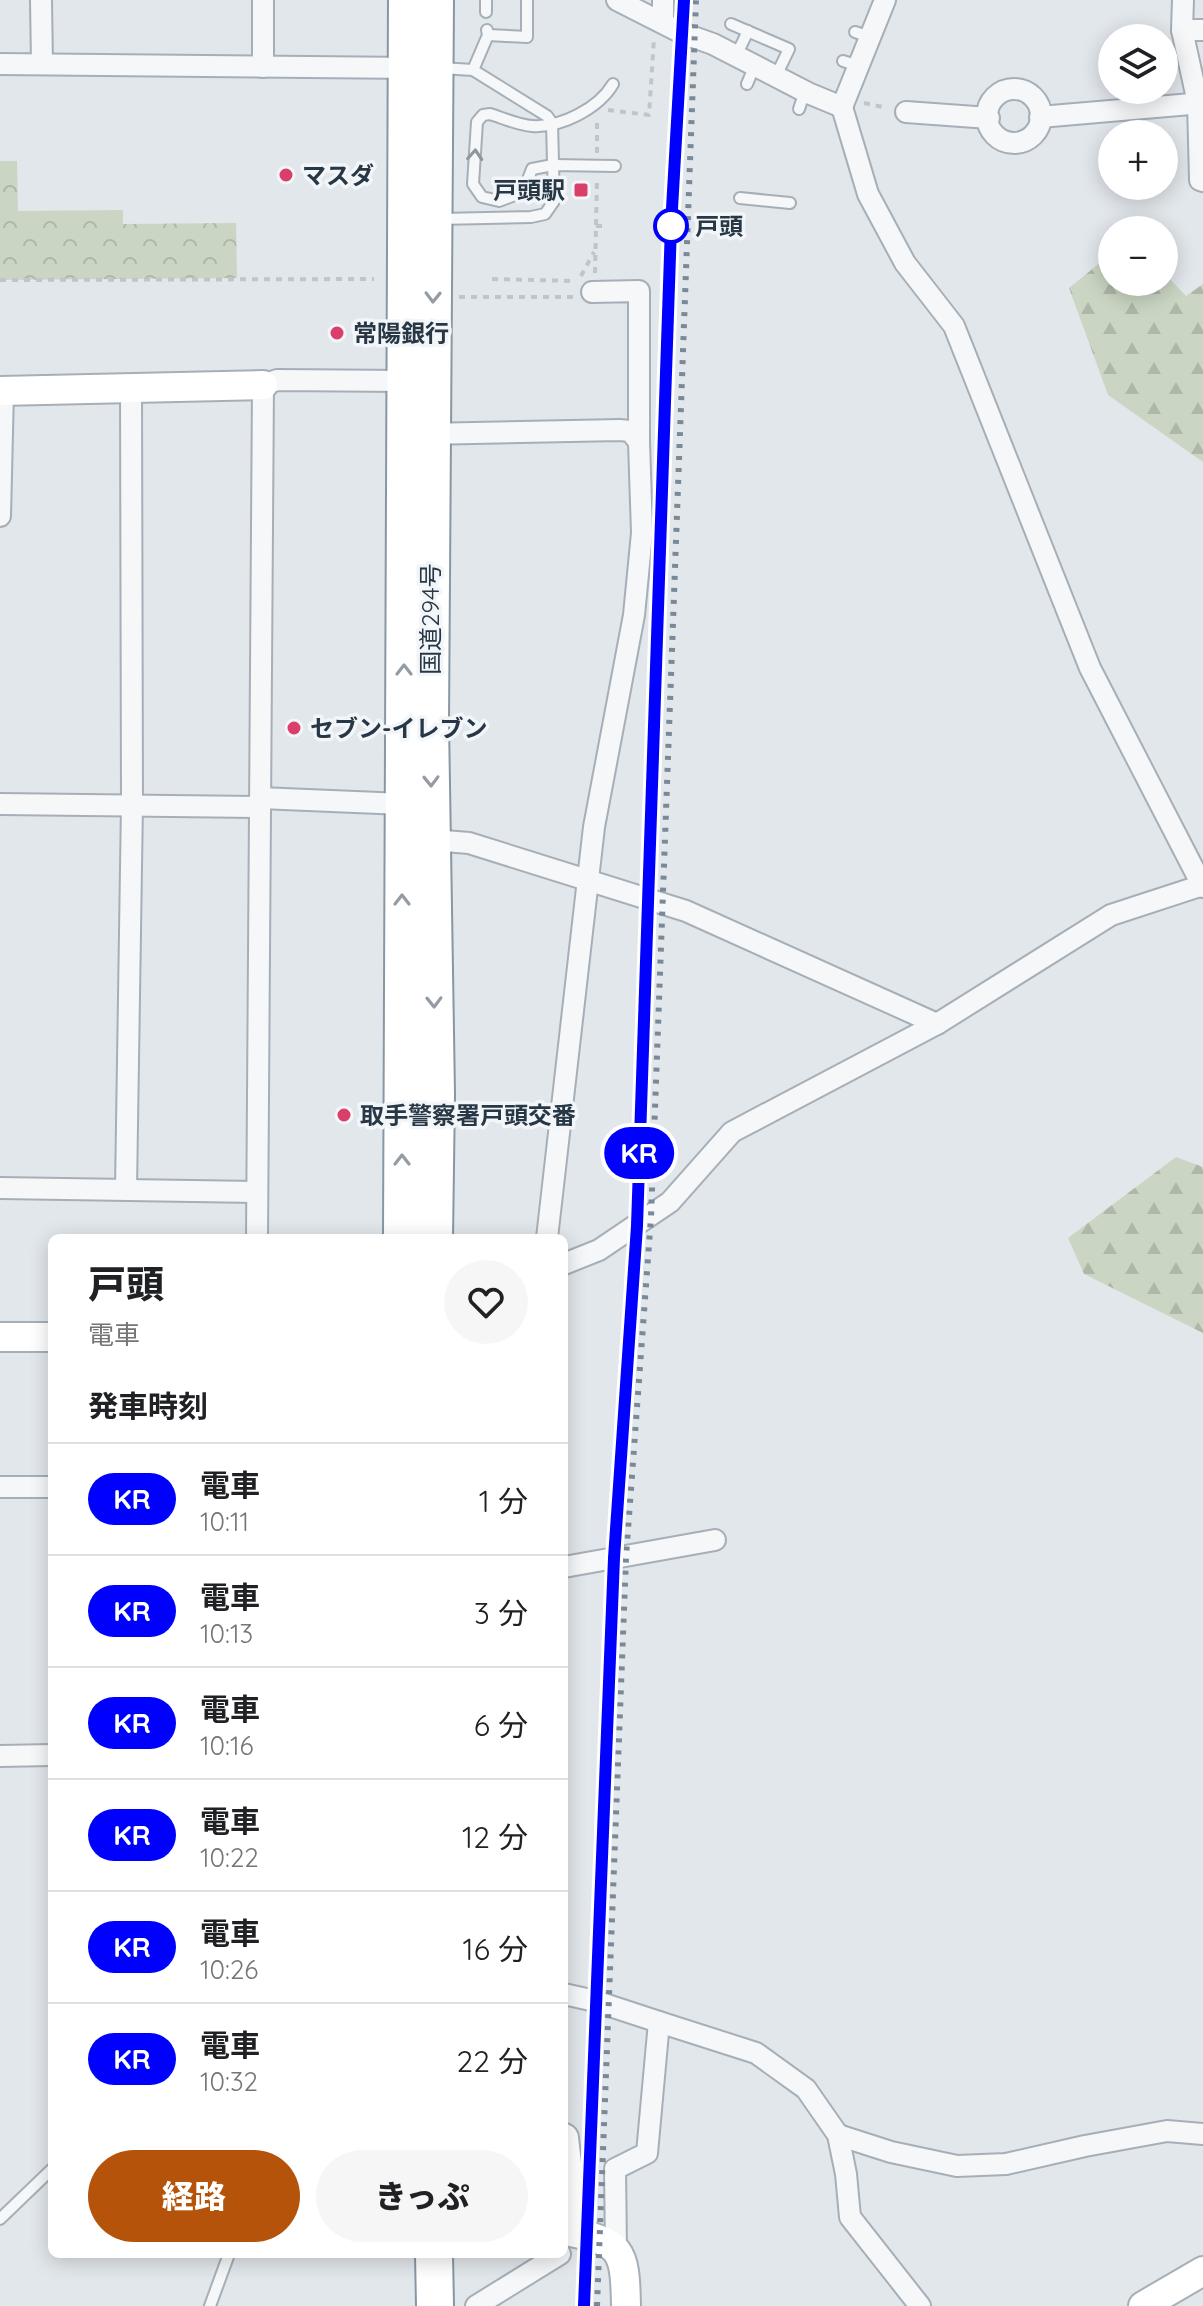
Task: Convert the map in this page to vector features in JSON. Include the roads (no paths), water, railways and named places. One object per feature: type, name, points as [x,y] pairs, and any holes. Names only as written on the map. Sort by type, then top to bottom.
[{"type":"highway","name":"国道294号","points":[[402,1234],[403,804],[418,434],[420,219],[420,68],[407,0]]},
{"type":"highway","name":"国道294号","points":[[420,68],[435,0]]},
{"type":"highway","name":"国道294号","points":[[420,219],[406,381],[418,434],[430,723],[436,1094],[434,1234]]},
{"type":"highway","points":[[434,2258],[435,2306]]},
{"type":"street","points":[[41,0],[42,64]]},
{"type":"street","points":[[263,0],[263,67]]},
{"type":"street","points":[[617,0],[746,68],[776,76],[802,100],[844,102]]},
{"type":"street","points":[[663,0],[663,22]]},
{"type":"street","points":[[568,1262],[599,1250],[670,1202],[732,1132],[937,1024],[1111,915],[1203,886],[1090,668],[954,326],[905,263],[868,194],[844,102],[851,63],[862,35],[885,0]]},
{"type":"street","points":[[1183,0],[1193,30],[1200,103],[1200,180],[1203,181]]},
{"type":"street","points":[[0,64],[420,68]]},
{"type":"street","points":[[1014,88],[1037,100],[1041,108],[1040,117],[1040,126],[1035,134],[1020,143],[1010,143],[995,135],[987,110],[997,94],[1014,88]]},
{"type":"street","points":[[1040,117],[1200,103]]},
{"type":"street","points":[[906,112],[989,118]]},
{"type":"street","points":[[547,1234],[594,827],[634,615],[642,533],[639,291],[585,287]]},
{"type":"street","points":[[0,516],[1,391],[263,385],[277,380],[406,381]]},
{"type":"street","points":[[257,1234],[263,385]]},
{"type":"street","points":[[126,1189],[132,804],[131,389]]},
{"type":"street","points":[[418,434],[620,430],[630,431],[639,442]]},
{"type":"street","points":[[0,804],[403,804]]},
{"type":"street","points":[[432,840],[469,843],[686,911],[937,1024]]},
{"type":"street","points":[[0,1188],[257,1192]]},
{"type":"street","points":[[0,1337],[48,1337]]},
{"type":"street","points":[[0,1487],[48,1487]]},
{"type":"street","points":[[568,1566],[715,1540]]},
{"type":"street","points":[[0,1756],[48,1755]]},
{"type":"street","points":[[568,1995],[756,2053],[806,2089],[838,2135],[850,2217],[920,2306]]},
{"type":"street","points":[[626,2306],[622,2261],[616,2248],[615,2169],[647,2153],[659,2022]]},
{"type":"street","points":[[838,2135],[891,2152],[957,2166],[1006,2164],[1167,2131],[1203,2134]]},
{"type":"street","points":[[568,2242],[600,2238],[616,2248]]},
{"type":"street","points":[[476,2306],[542,2258]]},
{"type":"street","points":[[1143,2306],[1203,2271]]},
{"type":"lane","points":[[473,70],[487,32],[527,37],[527,0]]},
{"type":"lane","points":[[731,24],[789,49],[776,76]]},
{"type":"lane","points":[[746,68],[748,31]]},
{"type":"lane","points":[[420,68],[473,70],[539,108],[552,123],[554,201],[545,214],[531,217],[420,219]]},
{"type":"lane","points":[[613,84],[605,96],[576,116],[552,123],[533,126],[490,114],[483,115],[477,122],[473,184],[482,197],[499,201],[523,192],[532,169],[553,165],[615,166]]},
{"type":"lane","points":[[740,198],[790,203]]},
{"type":"lane","points":[[0,2219],[48,2173]]},
{"type":"lane","points":[[210,2306],[228,2258]]},
{"type":"railway","points":[[618,1511],[637,1226],[671,226],[684,0]]},
{"type":"railway","points":[[597,2306],[626,1557],[651,1217],[696,0]]},
{"type":"railway","points":[[584,2306],[610,1655]]},
{"type":"train","name":"KR","points":[[584,2306],[614,1558],[637,1226],[671,226],[684,0]]},
{"type":"place","name":"マスダ","points":[[286,175]]},
{"type":"place","name":"戸頭駅","points":[[581,190]]},
{"type":"place","name":"戸頭","points":[[671,226]]},
{"type":"place","name":"常陽銀行","points":[[337,333]]},
{"type":"place","name":"セブン-イレブン","points":[[294,728]]},
{"type":"place","name":"取手警察署戸頭交番","points":[[344,1115]]}]
